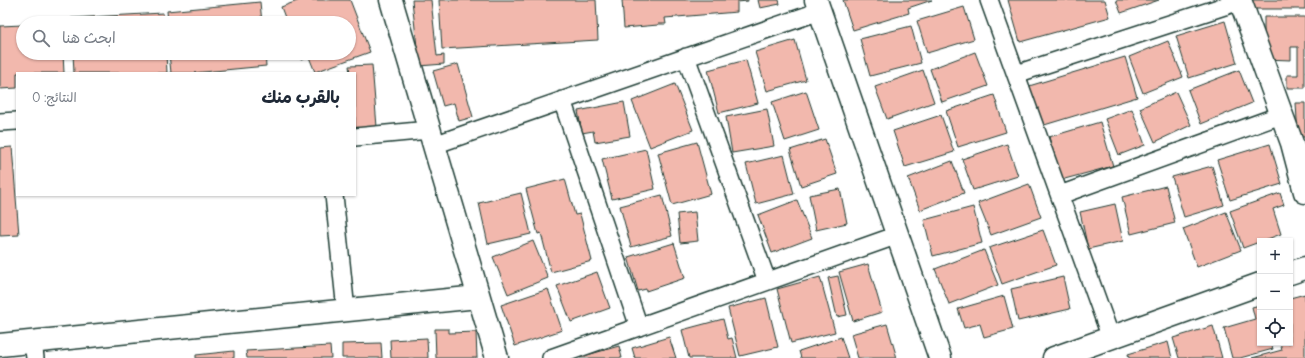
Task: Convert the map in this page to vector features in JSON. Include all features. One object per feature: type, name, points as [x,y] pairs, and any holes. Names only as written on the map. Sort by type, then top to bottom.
[{"type":"street","points":[[391,0],[497,358]]},
{"type":"street","points":[[989,0],[1111,338]]},
{"type":"street","points":[[1016,74],[1240,0],[1281,115],[1298,143],[1305,192]]},
{"type":"street","points":[[356,137],[431,138],[562,100],[686,57],[818,6],[940,358]]},
{"type":"street","points":[[686,57],[767,281]]},
{"type":"street","points":[[562,100],[639,327]]},
{"type":"street","points":[[1060,195],[1281,115]]},
{"type":"street","points":[[0,122],[16,121]]},
{"type":"street","points":[[334,196],[346,311]]},
{"type":"street","points":[[551,358],[898,235]]},
{"type":"street","points":[[1293,272],[1305,268]]},
{"type":"street","points":[[1054,358],[1257,285]]},
{"type":"street","points":[[0,345],[34,350],[346,311],[478,297]]},
{"type":"building","points":[[300,0],[350,0],[370,52],[356,57],[356,16],[284,16],[281,7]]},
{"type":"building","points":[[412,0],[431,0],[437,56],[444,55],[444,64],[419,66]]},
{"type":"building","points":[[439,0],[596,0],[598,40],[442,49]]},
{"type":"building","points":[[622,0],[748,1],[737,2],[737,12],[665,18],[666,24],[624,28]]},
{"type":"building","points":[[758,0],[779,0],[780,4],[760,8]]},
{"type":"building","points":[[843,0],[932,0],[908,8],[909,13],[853,30]]},
{"type":"building","points":[[1008,0],[1105,0],[1110,17],[1020,42]]},
{"type":"building","points":[[1116,0],[1159,0],[1121,13]]},
{"type":"building","points":[[1249,0],[1305,0],[1305,9],[1249,9]]},
{"type":"building","points":[[260,2],[261,16],[167,16],[167,11]]},
{"type":"building","points":[[964,7],[974,39],[927,53],[917,21]]},
{"type":"building","points":[[163,13],[163,16],[108,16]]},
{"type":"building","points":[[1264,17],[1305,17],[1305,88],[1287,88],[1287,75],[1298,75],[1298,47],[1291,47],[1291,60],[1264,59]]},
{"type":"building","points":[[1225,21],[1237,63],[1189,78],[1176,36]]},
{"type":"building","points":[[16,25],[16,60],[63,60],[64,72],[16,72],[16,88],[0,89],[0,26]]},
{"type":"building","points":[[911,26],[921,63],[870,76],[860,39]]},
{"type":"building","points":[[795,40],[806,80],[767,91],[755,52]]},
{"type":"building","points":[[1168,41],[1183,77],[1143,93],[1129,57]]},
{"type":"building","points":[[975,52],[988,86],[942,102],[930,69]]},
{"type":"building","points":[[1125,57],[1137,97],[1041,126],[1029,86]]},
{"type":"building","points":[[73,60],[166,60],[167,72],[74,72]]},
{"type":"building","points":[[170,60],[266,60],[266,66],[203,72],[171,72]]},
{"type":"building","points":[[310,60],[348,60],[315,72]]},
{"type":"building","points":[[746,60],[758,103],[719,113],[708,70]]},
{"type":"building","points":[[458,64],[473,117],[459,121],[454,103],[443,106],[433,71]]},
{"type":"building","points":[[372,65],[377,127],[356,129],[356,72],[350,72],[349,66]]},
{"type":"building","points":[[923,70],[934,102],[887,119],[875,87]]},
{"type":"building","points":[[1239,70],[1252,103],[1201,124],[1188,90]]},
{"type":"building","points":[[675,84],[693,130],[650,147],[632,101]]},
{"type":"building","points":[[806,91],[819,130],[785,141],[772,102]]},
{"type":"building","points":[[1176,92],[1191,125],[1155,142],[1140,108]]},
{"type":"building","points":[[994,95],[1006,132],[958,147],[946,111]]},
{"type":"building","points":[[624,102],[630,136],[595,142],[593,131],[582,133],[578,111]]},
{"type":"building","points":[[1296,103],[1305,103],[1305,137],[1298,137]]},
{"type":"building","points":[[767,109],[774,146],[732,153],[726,117]]},
{"type":"building","points":[[1132,109],[1145,145],[1119,155],[1105,119]]},
{"type":"building","points":[[941,115],[954,152],[905,167],[893,131]]},
{"type":"building","points":[[1100,122],[1113,166],[1061,180],[1049,137]]},
{"type":"building","points":[[825,139],[837,174],[801,186],[790,150]]},
{"type":"building","points":[[697,142],[711,194],[672,205],[658,153]]},
{"type":"building","points":[[1007,144],[1018,176],[973,190],[962,159]]},
{"type":"building","points":[[1270,144],[1282,184],[1230,200],[1217,160]]},
{"type":"building","points":[[12,147],[19,235],[0,236],[0,148]]},
{"type":"building","points":[[646,149],[655,189],[612,199],[602,159]]},
{"type":"building","points":[[784,155],[794,194],[756,204],[746,164]]},
{"type":"building","points":[[952,161],[964,193],[920,210],[908,178]]},
{"type":"building","points":[[1212,166],[1224,205],[1184,217],[1172,177]]},
{"type":"building","points":[[565,179],[575,215],[580,214],[592,261],[551,272],[541,233],[538,234],[526,189]]},
{"type":"building","points":[[1029,184],[1041,217],[991,235],[978,203]]},
{"type":"building","points":[[1166,186],[1175,223],[1131,234],[1122,197]]},
{"type":"building","points":[[840,189],[847,223],[816,230],[809,195]]},
{"type":"building","points":[[521,193],[531,234],[488,244],[479,203]]},
{"type":"building","points":[[1280,193],[1284,205],[1273,209],[1281,234],[1270,238],[1257,238],[1257,243],[1243,248],[1230,211]]},
{"type":"building","points":[[662,195],[672,236],[631,247],[620,206]]},
{"type":"building","points":[[797,200],[812,238],[772,253],[758,215]]},
{"type":"building","points":[[1115,204],[1123,241],[1088,249],[1080,212]]},
{"type":"building","points":[[973,207],[982,243],[933,256],[924,220]]},
{"type":"building","points":[[695,212],[698,241],[680,243],[677,214]]},
{"type":"building","points":[[1226,212],[1241,250],[1197,267],[1183,229]]},
{"type":"building","points":[[1043,230],[1056,265],[1002,284],[989,248]]},
{"type":"building","points":[[533,241],[548,278],[508,294],[493,257]]},
{"type":"building","points":[[674,243],[685,278],[646,291],[646,289],[638,291],[628,257]]},
{"type":"building","points":[[984,250],[998,285],[949,304],[935,269]]},
{"type":"building","points":[[868,264],[882,312],[853,321],[839,272]]},
{"type":"building","points":[[597,272],[610,308],[571,322],[557,286]]},
{"type":"building","points":[[838,276],[847,315],[837,317],[828,278]]},
{"type":"building","points":[[820,277],[835,332],[791,343],[777,289]]},
{"type":"building","points":[[1063,277],[1070,309],[1018,321],[1011,289]]},
{"type":"building","points":[[548,289],[562,330],[515,346],[501,305]]},
{"type":"building","points":[[1305,294],[1305,358],[1252,358],[1282,350],[1281,346],[1293,346],[1293,297]]},
{"type":"building","points":[[1004,296],[1013,329],[984,337],[980,324],[964,328],[958,309]]},
{"type":"building","points":[[766,298],[778,347],[740,356],[728,308]]},
{"type":"building","points":[[1257,306],[1257,346],[1272,346],[1273,349],[1240,358],[1232,358],[1224,328],[1255,319],[1252,307]]},
{"type":"building","points":[[723,319],[728,339],[732,338],[737,358],[689,358],[682,330]]},
{"type":"building","points":[[887,324],[897,358],[858,358],[851,334]]},
{"type":"building","points":[[1213,326],[1222,358],[1179,358],[1173,338]]},
{"type":"building","points":[[435,329],[449,329],[449,333],[476,332],[477,358],[436,358]]},
{"type":"building","points":[[669,337],[676,358],[635,358],[632,348]]},
{"type":"building","points":[[841,337],[848,358],[801,358],[799,351]]},
{"type":"building","points":[[427,338],[428,358],[391,358],[390,340]]},
{"type":"building","points":[[1168,342],[1172,358],[1129,358],[1128,354]]},
{"type":"building","points":[[381,343],[382,358],[342,358],[342,344]]},
{"type":"building","points":[[330,346],[331,358],[247,358],[246,351]]},
{"type":"building","points":[[619,346],[622,358],[580,358],[580,357]]},
{"type":"building","points":[[234,351],[234,358],[196,358],[196,355]]}]
